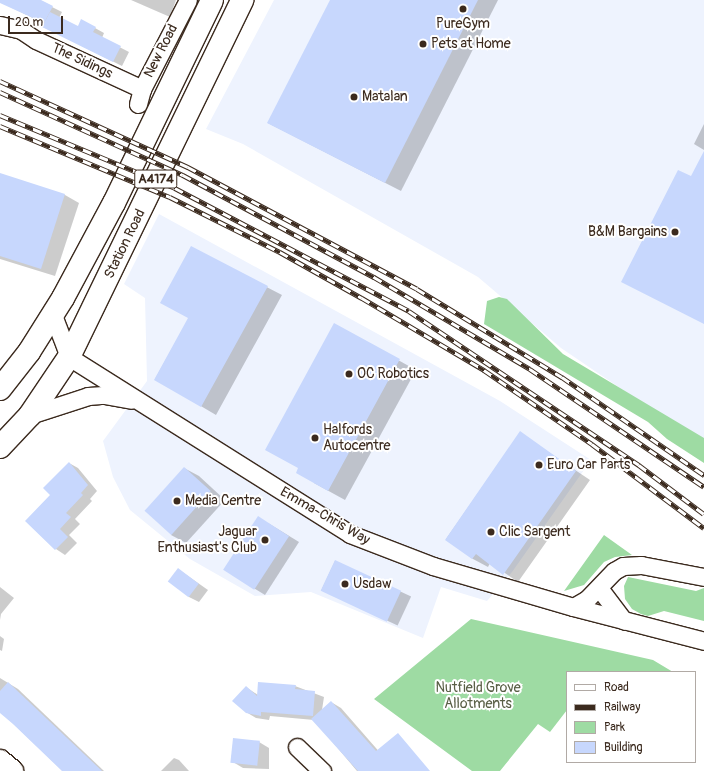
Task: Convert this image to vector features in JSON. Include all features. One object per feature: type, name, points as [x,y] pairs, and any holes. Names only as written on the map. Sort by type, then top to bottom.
[{"type":"main road","name":"Station Road","points":[[0,389],[53,315],[114,203],[212,0]]},
{"type":"main road","name":"Station Road","points":[[0,447],[30,415],[69,357],[242,0]]},
{"type":"main road","points":[[0,761],[12,771]]},
{"type":"street","name":"New Road","points":[[140,97],[188,0]]},
{"type":"street","name":"The Sidings","points":[[0,25],[21,30],[36,40],[140,97]]},
{"type":"street","points":[[53,315],[69,357]]},
{"type":"street","name":"Emma-Chris Way","points":[[69,357],[350,534],[433,566],[573,608],[704,641]]},
{"type":"street","name":"Emma-Chris Way","points":[[30,415],[88,396],[104,395],[140,401]]},
{"type":"street","points":[[573,608],[599,588],[614,572],[632,565],[659,567],[704,577]]},
{"type":"street","points":[[599,588],[624,621]]},
{"type":"street","points":[[297,747],[322,771]]},
{"type":"shaded area","points":[[274,0],[704,0],[704,445],[561,348],[478,277],[243,144],[206,129]]},
{"type":"shaded area","points":[[159,214],[500,401],[591,460],[512,572],[487,601],[441,587],[423,638],[311,592],[255,596],[190,559],[130,510],[113,477],[103,441],[147,381],[145,298],[124,284]]},
{"type":"green space","points":[[499,297],[507,299],[563,354],[704,438],[704,463],[667,439],[648,422],[484,324],[487,301]]},
{"type":"green space","points":[[604,535],[632,555],[615,557],[604,562],[584,585],[564,591]]},
{"type":"green space","points":[[628,577],[696,591],[704,588],[704,621],[664,611],[648,616],[632,609],[625,599],[624,586]]},
{"type":"green space","name":"Nutfield Grove Allotments","points":[[471,619],[653,660],[671,671],[566,671],[566,711],[550,732],[538,724],[500,771],[472,771],[374,699]]},
{"type":"building","points":[[0,0],[41,0],[53,6],[44,23],[0,3]]},
{"type":"building","name":"Matalan","points":[[330,0],[478,0],[385,183],[267,123]]},
{"type":"building","points":[[50,12],[78,26],[81,19],[96,27],[93,32],[121,46],[113,62],[42,27]]},
{"type":"building","name":"B&M Bargains","points":[[704,151],[704,324],[621,282],[678,170],[691,176]]},
{"type":"building","points":[[0,173],[65,194],[41,269],[0,256]]},
{"type":"building","points":[[191,246],[268,286],[201,407],[154,380],[188,318],[160,303]]},
{"type":"building","points":[[334,323],[400,359],[328,491],[296,473],[298,468],[265,450]]},
{"type":"building","points":[[520,431],[576,471],[503,575],[476,554],[472,559],[445,540]]},
{"type":"building","points":[[69,462],[88,485],[81,493],[83,495],[66,513],[71,517],[60,529],[68,537],[55,550],[25,521],[50,495],[43,488]]},
{"type":"building","name":"Media Centre","points":[[184,467],[211,491],[171,535],[145,511]]},
{"type":"building","points":[[258,516],[289,536],[254,590],[223,570]]},
{"type":"building","points":[[335,560],[401,591],[387,622],[321,591]]},
{"type":"building","points":[[178,568],[199,584],[189,597],[168,582]]},
{"type":"building","points":[[8,682],[102,771],[62,771],[0,713],[0,691]]},
{"type":"building","points":[[258,682],[296,685],[295,689],[315,691],[313,716],[261,712],[261,716],[246,713],[232,701],[246,686],[257,696]]},
{"type":"building","points":[[331,701],[376,751],[398,733],[430,771],[358,771],[311,719]]},
{"type":"building","points":[[233,738],[260,741],[257,766],[230,763]]},
{"type":"railway","points":[[0,81],[188,167],[417,289],[562,377],[704,475]]},
{"type":"railway","points":[[0,92],[183,175],[374,277],[530,369],[704,487]]},
{"type":"railway","points":[[0,115],[175,188],[409,311],[639,465],[704,514]]},
{"type":"railway","points":[[0,126],[170,197],[280,252],[362,298],[484,370],[592,444],[704,528]]},
{"type":"place","name":"PureGym","points":[[463,9]]},
{"type":"place","name":"Pets at Home","points":[[423,44]]},
{"type":"place","name":"Matalan","points":[[354,97]]},
{"type":"place","name":"B&M Bargains","points":[[675,232]]},
{"type":"place","name":"OC Robotics","points":[[349,374]]},
{"type":"place","name":"Halfords Autocentre","points":[[315,438]]},
{"type":"place","name":"Euro Car Parts","points":[[539,465]]},
{"type":"place","name":"Media Centre","points":[[177,501]]},
{"type":"place","name":"Clic Sargent","points":[[491,532]]},
{"type":"place","name":"Jaguar Enthusiast's Club","points":[[265,540]]},
{"type":"place","name":"Usdaw","points":[[345,584]]}]
